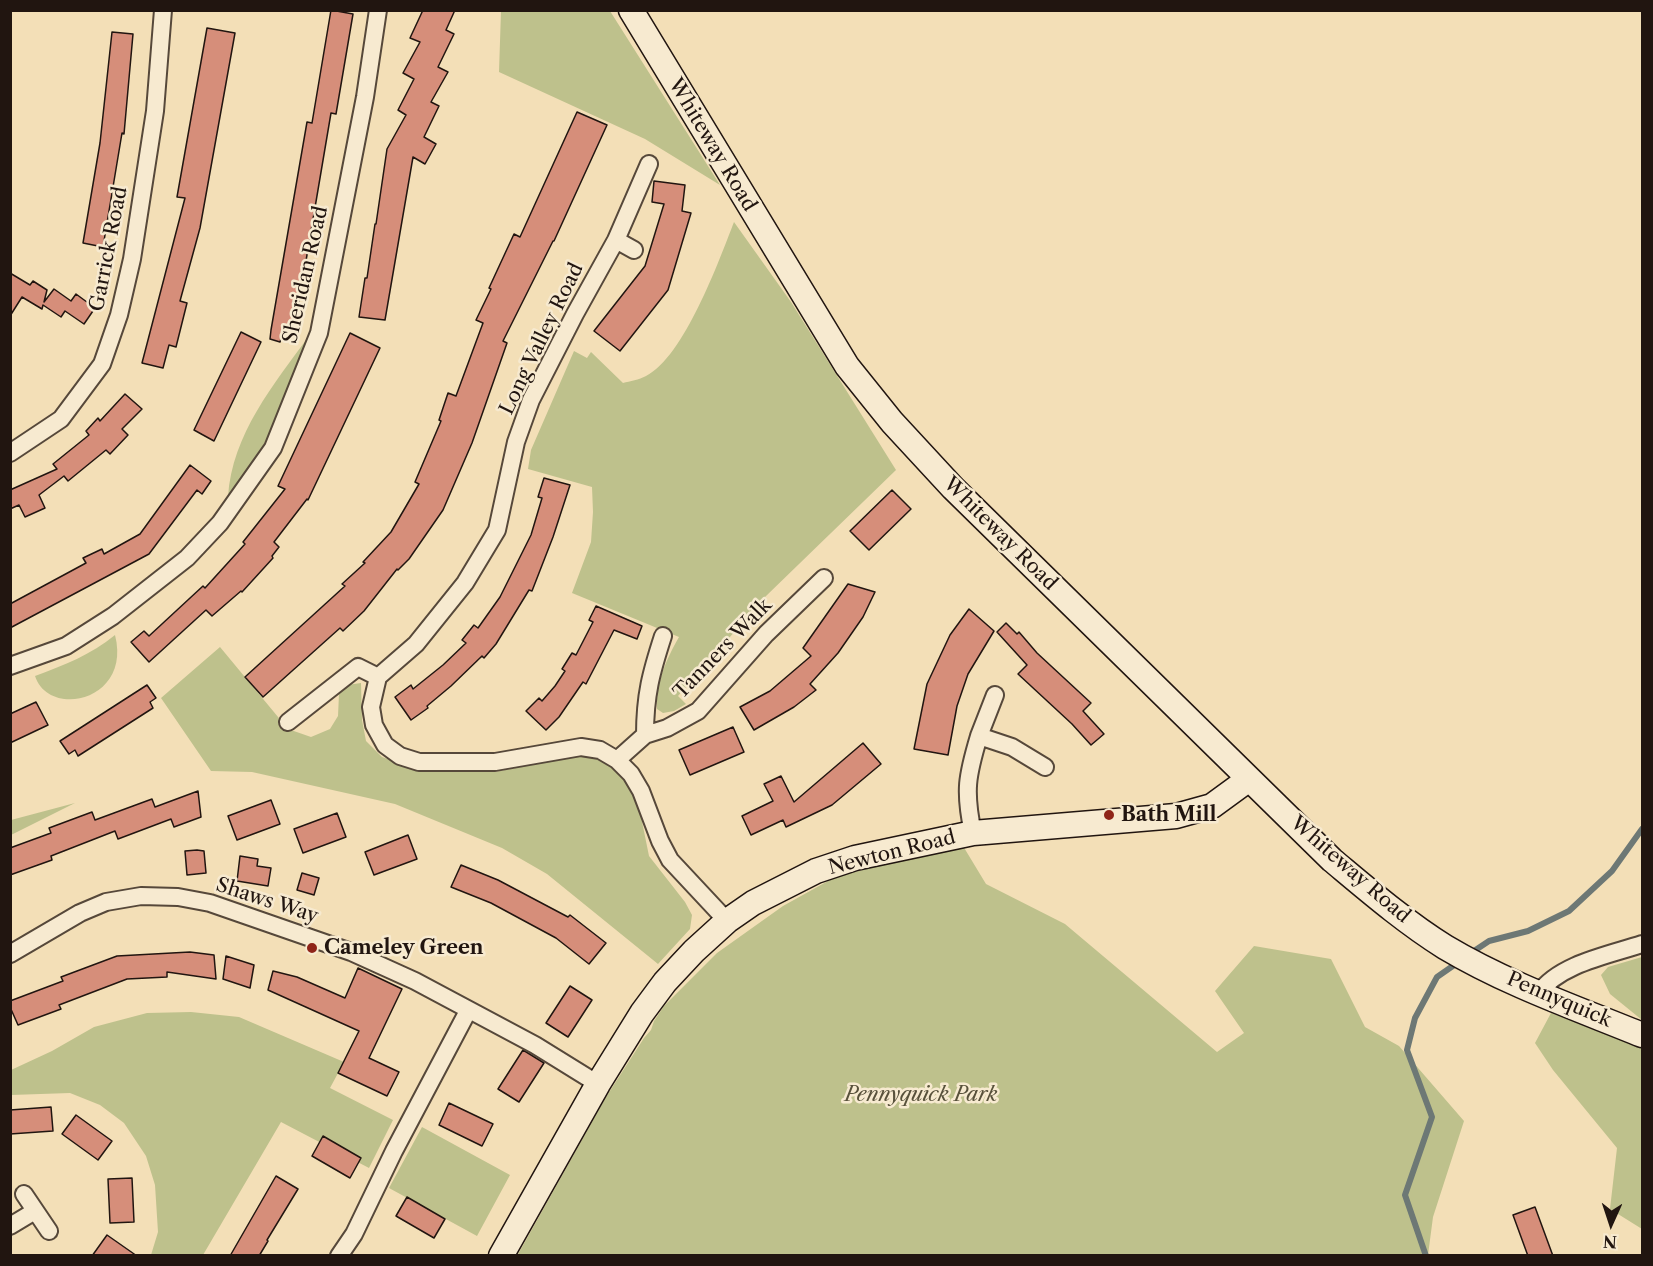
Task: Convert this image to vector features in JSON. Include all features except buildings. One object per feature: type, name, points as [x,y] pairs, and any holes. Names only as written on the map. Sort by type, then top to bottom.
[{"type":"street","name":"Garrick Road","points":[[10,453],[61,419],[102,364],[119,315],[132,259],[155,111],[163,10]]},
{"type":"street","name":"Sheridan Road","points":[[10,666],[66,646],[113,616],[187,558],[220,523],[273,448],[319,333],[364,97],[378,10]]},
{"type":"street","name":"Whiteway Road","points":[[631,10],[848,366],[892,422],[953,488],[1332,860],[1402,916],[1476,964]]},
{"type":"street","name":"Long Valley Road","points":[[378,677],[416,644],[465,583],[497,530],[516,442],[531,400],[616,240],[649,165]]},
{"type":"street","points":[[616,240],[634,250]]},
{"type":"street","name":"Tanners Walk","points":[[617,760],[645,735],[667,728],[698,711],[766,634],[824,578]]},
{"type":"street","name":"Tanners Walk","points":[[645,735],[645,706],[649,679],[663,636]]},
{"type":"street","points":[[288,722],[358,667],[378,677],[371,707],[374,724],[385,745],[400,756],[419,762],[495,762],[581,747],[600,750],[617,760],[631,774],[670,860],[727,921]]},
{"type":"street","points":[[974,833],[966,792],[968,773],[995,695]]},
{"type":"street","points":[[979,736],[1012,747],[1045,767]]},
{"type":"street","name":"Newton Road","points":[[501,1256],[598,1084],[642,1013],[665,982],[694,951],[727,921],[753,903],[816,871],[855,858],[974,833],[1176,816],[1212,806],[1249,779]]},
{"type":"street","name":"Shaws Way","points":[[10,954],[80,913],[106,902],[141,896],[178,897],[210,903],[351,952],[415,981],[535,1045],[598,1084]]},
{"type":"street","points":[[1539,993],[1546,983],[1558,973],[1642,944]]},
{"type":"street","name":"Pennyquick","points":[[1476,964],[1539,993],[1642,1035]]},
{"type":"street","points":[[339,1256],[354,1233],[394,1151],[468,1011]]},
{"type":"street","points":[[24,1194],[49,1231]]},
{"type":"street","points":[[10,1226],[35,1210]]},
{"type":"green space","points":[[501,11],[610,11],[720,185],[645,139],[499,72]]},
{"type":"green space","points":[[734,222],[791,302],[896,470],[766,596],[678,696],[686,704],[674,711],[663,713],[657,709],[660,680],[679,637],[572,593],[591,542],[592,487],[528,469],[531,450],[574,351],[587,358],[591,352],[623,383],[643,377],[660,366],[687,329],[699,306]]},
{"type":"green space","points":[[309,336],[279,416],[262,448],[228,497],[237,452],[246,431],[269,391]]},
{"type":"green space","points":[[115,635],[117,657],[112,675],[101,688],[87,696],[71,699],[56,697],[43,689],[35,676],[87,654]]},
{"type":"green space","points":[[220,647],[288,729],[311,737],[330,729],[338,716],[339,694],[347,685],[361,683],[362,720],[366,741],[382,757],[422,771],[495,772],[580,755],[610,762],[636,792],[649,856],[685,902],[692,915],[690,929],[658,964],[547,874],[502,848],[395,804],[252,772],[211,771],[161,698]]},
{"type":"green space","points":[[75,803],[11,835],[11,820]]},
{"type":"green space","name":"Pennyquick Park","points":[[963,846],[986,884],[1065,924],[1217,1052],[1244,1033],[1215,991],[1254,946],[1331,959],[1365,1027],[1399,1046],[1464,1121],[1433,1217],[1428,1255],[517,1256],[606,1097],[651,1030],[654,1021],[664,1006],[717,953],[783,906],[837,876]]},
{"type":"green space","points":[[1642,957],[1642,1020],[1610,994],[1601,975],[1608,967]]},
{"type":"green space","points":[[191,1012],[239,1017],[344,1062],[330,1088],[393,1120],[369,1168],[281,1122],[203,1255],[151,1255],[158,1232],[155,1185],[146,1156],[124,1123],[100,1105],[70,1093],[11,1095],[11,1070],[52,1051],[94,1027],[147,1013]]},
{"type":"green space","points":[[1551,1013],[1642,1047],[1642,1229],[1610,1209],[1617,1148],[1553,1070],[1535,1043]]},
{"type":"green space","points":[[422,1127],[510,1175],[477,1236],[389,1188]]},
{"type":"waterway","points":[[1471,953],[1489,941],[1528,931],[1569,911],[1612,871],[1642,829]]},
{"type":"waterway","points":[[1426,1256],[1405,1195],[1432,1117],[1407,1050],[1415,1018],[1437,977],[1460,961]]},
{"type":"place","name":"Bath Mill","points":[[1109,815]]},
{"type":"place","name":"Cameley Green","points":[[312,948]]}]
